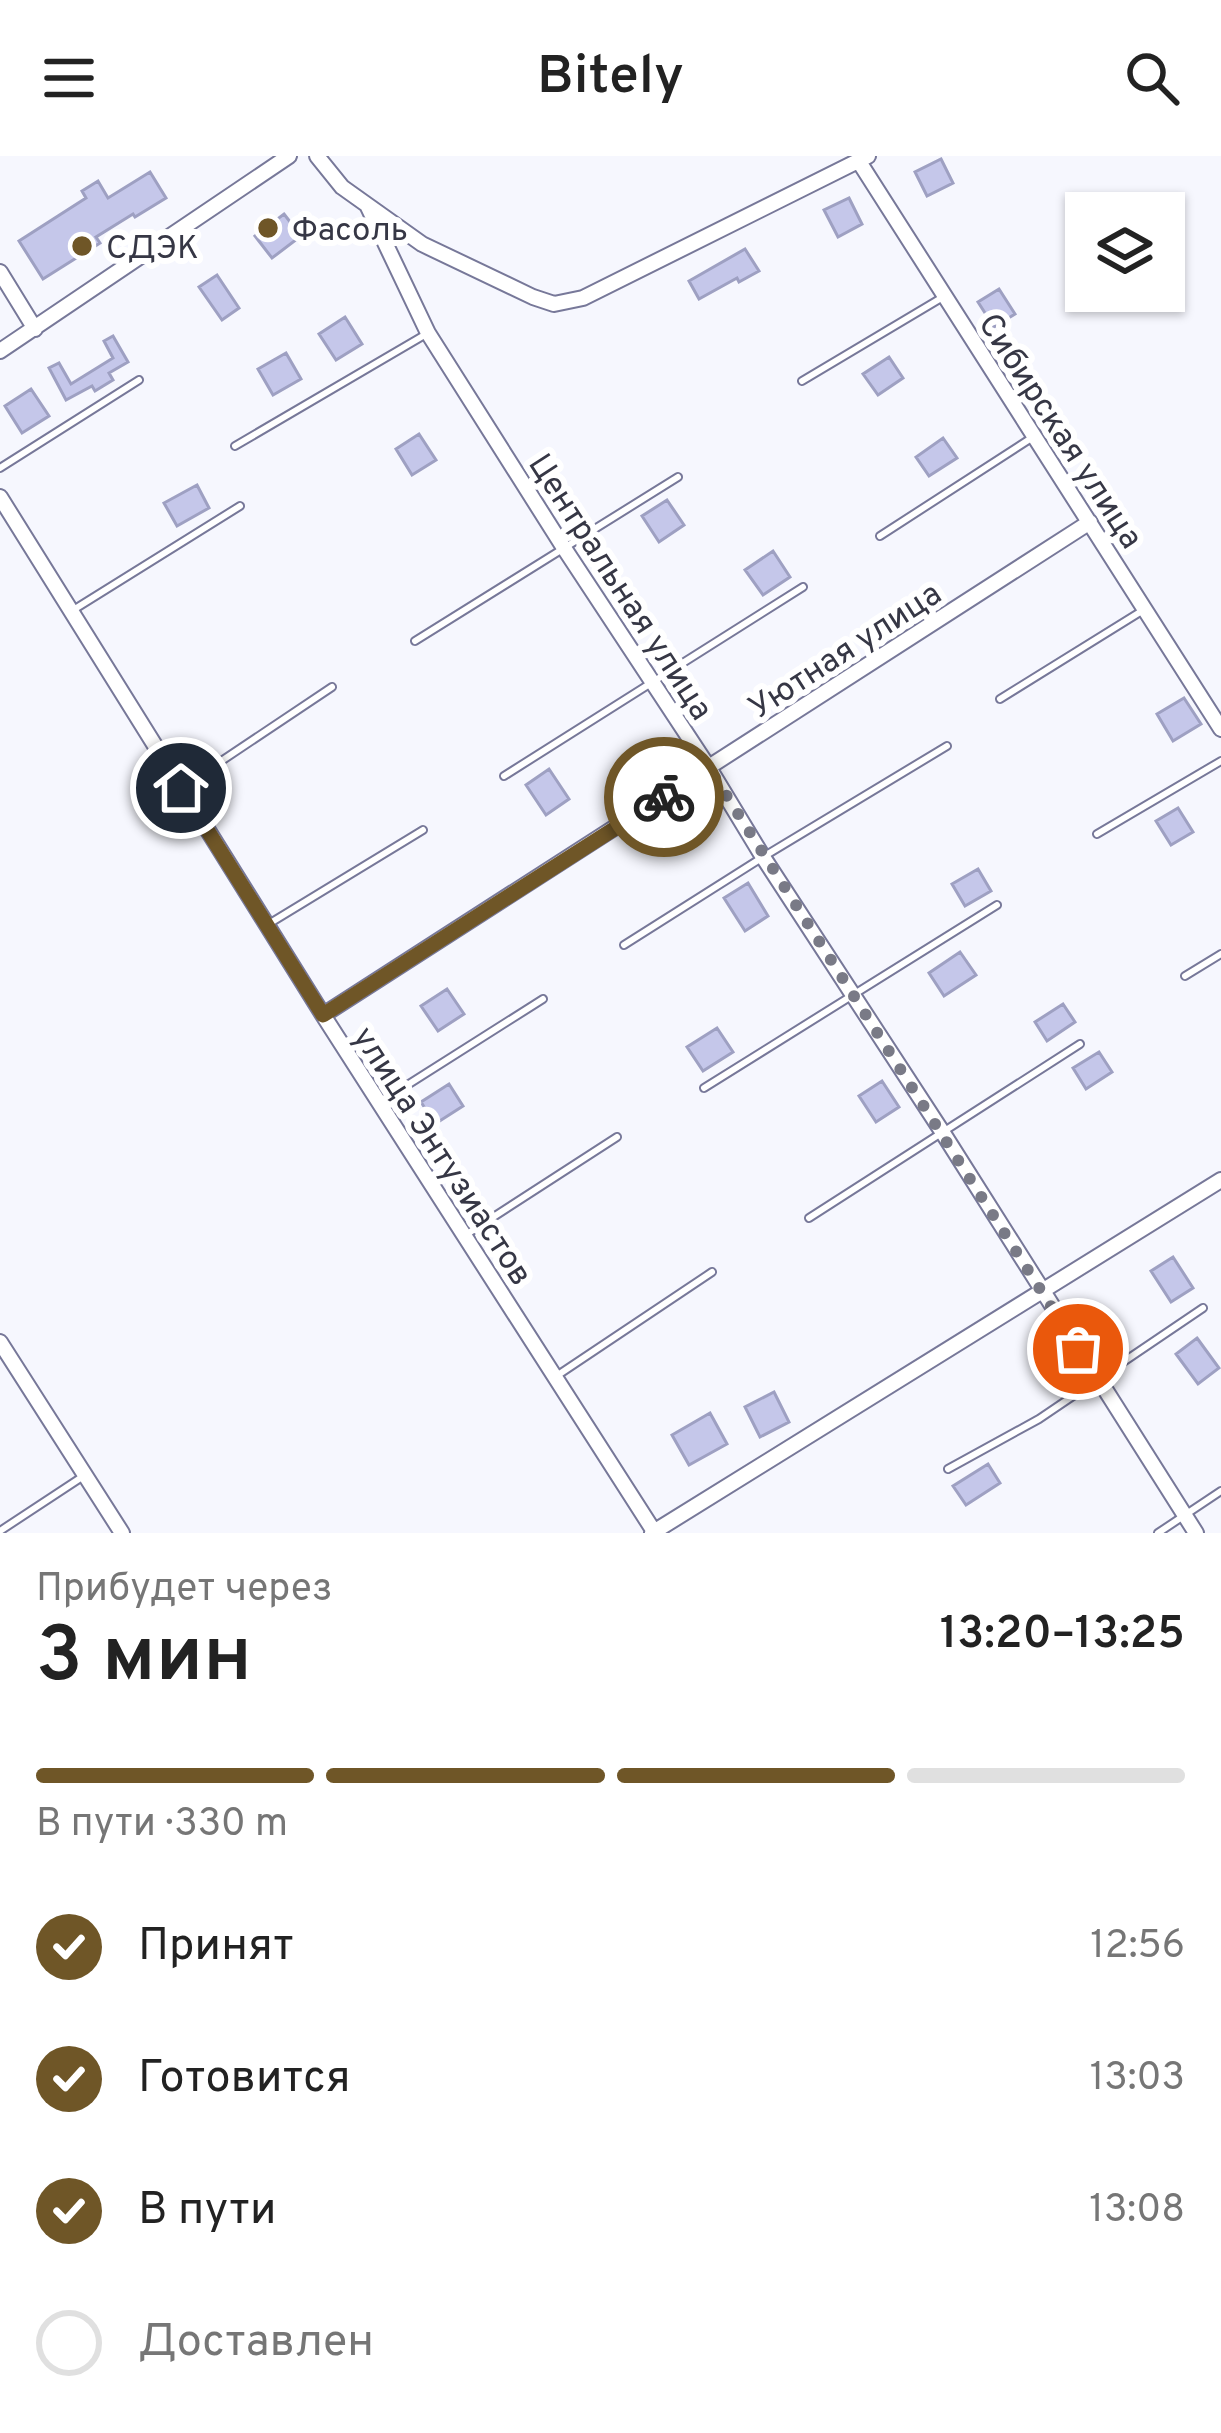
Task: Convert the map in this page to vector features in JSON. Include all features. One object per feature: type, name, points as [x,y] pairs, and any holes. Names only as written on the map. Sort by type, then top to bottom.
[{"type":"street","points":[[0,351],[290,156]]},
{"type":"street","name":"Центральная улица","points":[[317,156],[342,187],[368,207],[428,333],[1196,1533]]},
{"type":"street","points":[[368,207],[422,244],[554,304],[584,298],[863,158]]},
{"type":"street","name":"Сибирская улица","points":[[863,158],[944,296],[1221,729]]},
{"type":"street","points":[[0,272],[35,329]]},
{"type":"street","name":"улица Энтузиастов","points":[[0,497],[266,925],[654,1532]]},
{"type":"street","name":"Уютная улица","points":[[323,1015],[1090,522]]},
{"type":"street","points":[[654,1532],[1221,1180]]},
{"type":"street","points":[[0,1342],[122,1533]]},
{"type":"lane","points":[[802,381],[944,296]]},
{"type":"lane","points":[[235,446],[428,333]]},
{"type":"lane","points":[[0,468],[139,380]]},
{"type":"lane","points":[[880,536],[1036,436]]},
{"type":"lane","points":[[415,641],[678,477]]},
{"type":"lane","points":[[70,612],[240,506]]},
{"type":"lane","points":[[504,776],[803,586]]},
{"type":"lane","points":[[1000,699],[1145,609]]},
{"type":"lane","points":[[181,788],[332,687]]},
{"type":"lane","points":[[624,945],[946,746]]},
{"type":"lane","points":[[1097,834],[1221,761]]},
{"type":"lane","points":[[266,925],[423,830]]},
{"type":"lane","points":[[704,1088],[997,905]]},
{"type":"lane","points":[[1185,976],[1221,954]]},
{"type":"lane","points":[[379,1103],[543,1000]]},
{"type":"lane","points":[[809,1218],[1080,1044]]},
{"type":"lane","points":[[464,1236],[617,1138]]},
{"type":"lane","points":[[554,1378],[712,1273]]},
{"type":"lane","points":[[948,1469],[1039,1419],[1203,1308]]},
{"type":"lane","points":[[0,1532],[84,1475]]},
{"type":"lane","points":[[1158,1533],[1221,1491]]},
{"type":"building","points":[[941,159],[953,183],[927,196],[915,172]]},
{"type":"building","points":[[150,172],[166,198],[96,237],[100,243],[43,279],[19,241],[86,198],[82,191],[98,181],[108,198]]},
{"type":"building","points":[[849,198],[862,224],[838,237],[824,210]]},
{"type":"building","points":[[284,214],[301,236],[272,258],[255,236]]},
{"type":"building","points":[[745,249],[759,271],[699,299],[689,281]]},
{"type":"building","points":[[217,275],[239,308],[222,320],[199,287]]},
{"type":"building","points":[[999,289],[1015,314],[994,327],[978,302]]},
{"type":"building","points":[[345,317],[362,344],[336,360],[319,334]]},
{"type":"building","points":[[113,336],[128,362],[109,373],[113,380],[66,400],[49,368],[59,363],[71,384],[113,358],[104,341]]},
{"type":"building","points":[[286,353],[301,379],[273,395],[258,369]]},
{"type":"building","points":[[889,357],[903,378],[878,395],[863,374]]},
{"type":"building","points":[[31,389],[49,416],[22,433],[5,406]]},
{"type":"building","points":[[419,434],[436,460],[412,475],[396,449]]},
{"type":"building","points":[[943,438],[957,458],[929,476],[916,457]]},
{"type":"building","points":[[197,485],[209,508],[177,526],[164,503]]},
{"type":"building","points":[[667,500],[684,525],[659,542],[642,516]]},
{"type":"building","points":[[773,551],[790,577],[763,595],[745,570]]},
{"type":"building","points":[[1184,698],[1201,724],[1173,741],[1157,714]]},
{"type":"building","points":[[549,769],[569,799],[546,815],[526,785]]},
{"type":"building","points":[[1178,808],[1193,832],[1171,845],[1156,821]]},
{"type":"building","points":[[978,869],[991,891],[965,906],[952,884]]},
{"type":"building","points":[[748,883],[768,916],[745,931],[724,898]]},
{"type":"building","points":[[960,952],[976,975],[944,996],[929,973]]},
{"type":"building","points":[[447,989],[464,1014],[438,1031],[421,1006]]},
{"type":"building","points":[[1063,1004],[1075,1022],[1047,1041],[1035,1022]]},
{"type":"building","points":[[717,1028],[733,1052],[703,1071],[687,1047]]},
{"type":"building","points":[[1099,1052],[1112,1072],[1086,1089],[1073,1068]]},
{"type":"building","points":[[882,1081],[899,1107],[876,1122],[859,1096]]},
{"type":"building","points":[[449,1084],[463,1106],[435,1124],[421,1102]]},
{"type":"building","points":[[1173,1257],[1193,1288],[1171,1302],[1151,1271]]},
{"type":"building","points":[[1197,1338],[1219,1368],[1198,1384],[1176,1354]]},
{"type":"building","points":[[774,1392],[789,1422],[760,1437],[745,1407]]},
{"type":"building","points":[[710,1413],[727,1444],[689,1465],[672,1435]]},
{"type":"building","points":[[988,1464],[1000,1483],[966,1505],[953,1486]]},
{"type":"way so far","points":[[664,797],[709,768],[1078,1349]]},
{"type":"place","name":"Фасоль","points":[[268,228]]},
{"type":"place","name":"СДЭК","points":[[82,246]]},
{"type":"route","points":[[181,788],[323,1015],[664,797]]}]
